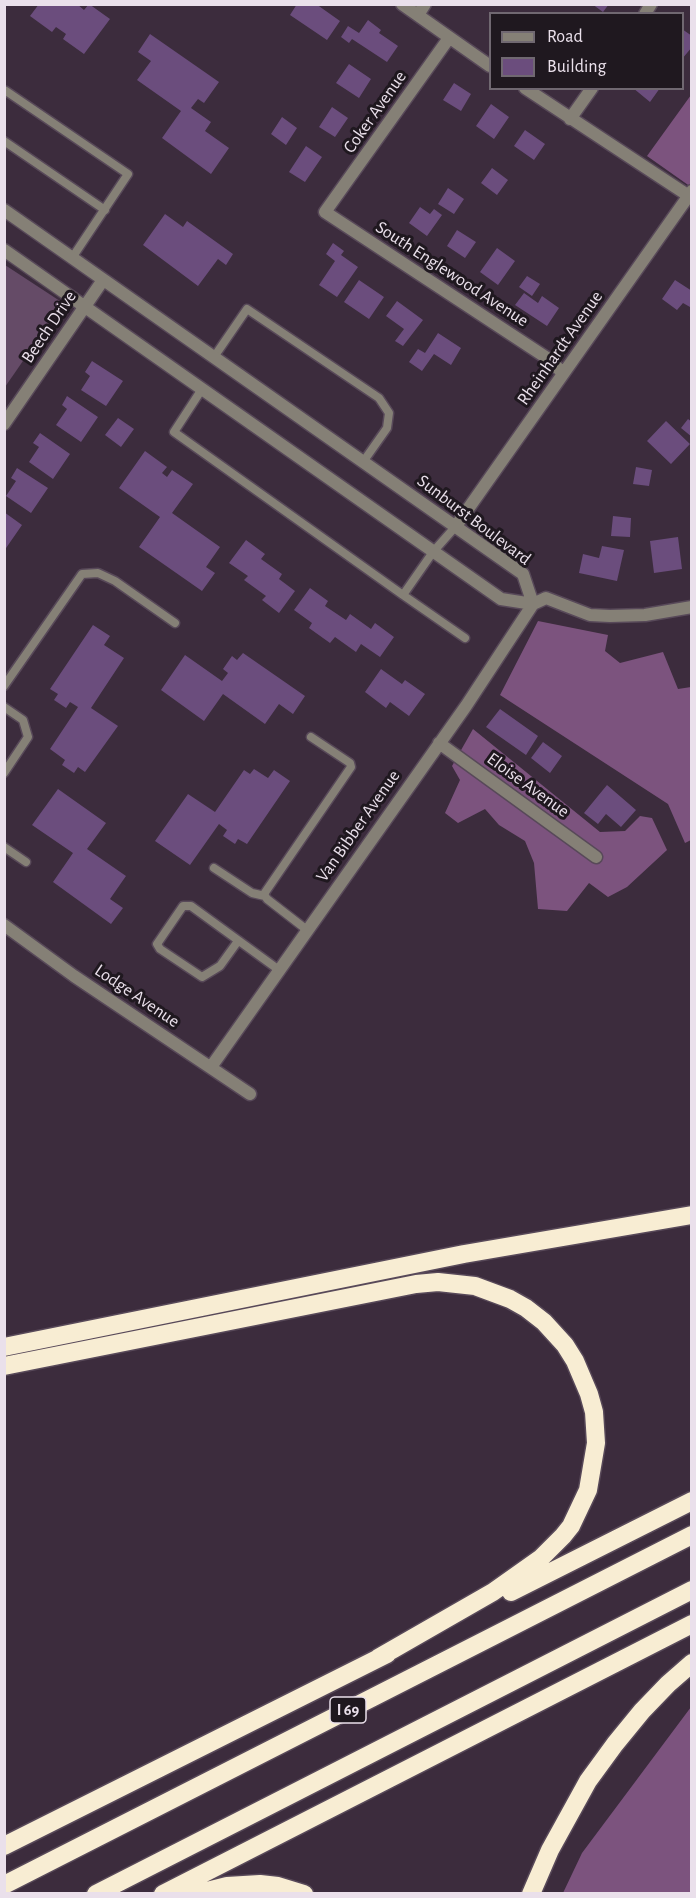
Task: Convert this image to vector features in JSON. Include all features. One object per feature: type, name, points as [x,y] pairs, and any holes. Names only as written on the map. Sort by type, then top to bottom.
[{"type":"highway","points":[[4,1347],[464,1254],[692,1215]]},
{"type":"highway","points":[[4,1366],[416,1284],[438,1282],[475,1286],[510,1299],[544,1322],[575,1361],[594,1412],[596,1443],[592,1476],[571,1526],[542,1558],[493,1593],[378,1658]]},
{"type":"highway","points":[[4,1846],[692,1501]]},
{"type":"highway","name":"I 69","points":[[4,1885],[692,1535]]},
{"type":"highway","points":[[96,1893],[692,1590]]},
{"type":"highway","points":[[163,1893],[692,1624]]},
{"type":"highway","points":[[531,1893],[550,1850],[588,1781],[642,1711],[692,1663]]},
{"type":"highway","points":[[195,1893],[243,1884],[278,1886],[304,1893]]},
{"type":"street","points":[[402,4],[422,10],[449,38],[489,65]]},
{"type":"street","name":"Coker Avenue","points":[[330,206],[449,38]]},
{"type":"street","points":[[528,90],[690,195]]},
{"type":"street","points":[[570,119],[591,90]]},
{"type":"street","name":"Rheinhardt Avenue","points":[[456,526],[690,195]]},
{"type":"street","name":"South Englewood Avenue","points":[[330,206],[325,212],[547,358],[563,373]]},
{"type":"street","name":"Sunburst Boulevard","points":[[4,210],[523,574],[533,604]]},
{"type":"street","points":[[4,250],[501,599],[533,604],[546,598],[591,615],[610,616],[645,615],[692,607]]},
{"type":"street","name":"Beech Drive","points":[[4,424],[103,280]]},
{"type":"street","name":"Van Bibber Avenue","points":[[211,1067],[439,743],[533,604]]},
{"type":"street","name":"Eloise Avenue","points":[[439,743],[596,857]]},
{"type":"street","name":"Lodge Avenue","points":[[4,925],[74,976],[250,1094]]},
{"type":"lane","points":[[4,93],[6,91],[128,174],[72,258]]},
{"type":"lane","points":[[4,141],[105,210]]},
{"type":"lane","points":[[214,357],[247,309],[379,398],[388,413],[387,428],[363,462]]},
{"type":"lane","points":[[202,389],[174,432],[465,638]]},
{"type":"lane","points":[[404,595],[434,552],[456,526]]},
{"type":"lane","points":[[4,686],[82,574],[98,573],[115,581],[175,623]]},
{"type":"lane","points":[[4,707],[23,720],[28,736],[4,773]]},
{"type":"lane","points":[[265,896],[264,894],[351,767],[350,763],[311,737]]},
{"type":"lane","points":[[4,847],[26,862]]},
{"type":"lane","points":[[214,868],[252,893],[265,896],[307,930]]},
{"type":"lane","points":[[238,941],[220,966],[202,977],[160,949],[157,944],[183,906],[191,906],[279,970]]},
{"type":"shaded area","points":[[691,95],[691,187],[647,156]]},
{"type":"shaded area","points":[[5,265],[63,303],[5,387]]},
{"type":"shaded area","points":[[538,621],[608,635],[605,651],[620,663],[663,652],[678,689],[691,687],[691,840],[685,843],[668,804],[500,695]]},
{"type":"shaded area","points":[[473,729],[600,832],[625,831],[640,816],[652,818],[667,850],[627,887],[608,897],[589,883],[567,911],[538,909],[534,863],[525,841],[499,825],[485,809],[458,823],[445,813],[460,780],[452,766]]},
{"type":"shaded area","points":[[691,1707],[691,1893],[563,1893],[582,1853]]},
{"type":"building","points":[[39,4],[77,4],[84,10],[89,4],[110,19],[84,54],[63,39],[66,34],[56,27],[52,32],[30,16]]},
{"type":"building","points":[[297,4],[316,4],[340,21],[327,40],[290,15]]},
{"type":"building","points":[[592,4],[609,4],[603,12]]},
{"type":"building","points":[[368,20],[381,30],[379,33],[398,46],[387,62],[352,39],[349,43],[341,37],[348,26],[359,33]]},
{"type":"building","points":[[684,30],[692,36],[692,47],[684,57]]},
{"type":"building","points":[[150,34],[219,82],[204,103],[198,99],[191,108],[211,122],[205,131],[229,148],[211,174],[162,138],[181,111],[137,80],[151,61],[138,52]]},
{"type":"building","points":[[349,64],[371,79],[359,98],[336,83]]},
{"type":"building","points":[[454,83],[471,94],[461,111],[443,100]]},
{"type":"building","points":[[635,90],[659,90],[650,102]]},
{"type":"building","points":[[491,104],[509,117],[494,139],[476,126]]},
{"type":"building","points":[[332,107],[348,118],[335,137],[319,127]]},
{"type":"building","points":[[282,117],[297,128],[286,145],[271,134]]},
{"type":"building","points":[[525,130],[545,144],[534,160],[514,146]]},
{"type":"building","points":[[306,146],[322,157],[305,182],[289,172]]},
{"type":"building","points":[[492,168],[508,180],[497,195],[481,183]]},
{"type":"building","points":[[448,188],[464,199],[454,214],[438,204]]},
{"type":"building","points":[[420,207],[430,214],[434,209],[442,215],[427,236],[409,223]]},
{"type":"building","points":[[165,214],[183,227],[187,221],[233,254],[226,265],[218,259],[198,286],[143,245]]},
{"type":"building","points":[[457,230],[476,242],[465,258],[447,246]]},
{"type":"building","points":[[333,243],[344,251],[341,255],[358,267],[337,297],[319,285],[335,261],[326,254]]},
{"type":"building","points":[[497,248],[515,261],[498,285],[480,272]]},
{"type":"building","points":[[527,276],[540,284],[532,296],[519,287]]},
{"type":"building","points":[[359,280],[384,297],[369,319],[344,302]]},
{"type":"building","points":[[675,280],[692,291],[690,307],[683,303],[677,310],[662,299]]},
{"type":"building","points":[[524,293],[538,303],[542,296],[559,308],[547,326],[515,305]]},
{"type":"building","points":[[397,301],[423,320],[403,346],[395,341],[404,329],[386,316]]},
{"type":"building","points":[[438,333],[461,348],[451,365],[434,354],[422,371],[409,362],[418,349],[425,353]]},
{"type":"building","points":[[92,361],[123,381],[106,406],[81,390],[90,376],[85,372]]},
{"type":"building","points":[[67,396],[98,417],[81,442],[56,425],[67,409],[62,405]]},
{"type":"building","points":[[118,418],[134,429],[121,447],[105,435]]},
{"type":"building","points":[[688,419],[692,422],[692,437],[681,428]]},
{"type":"building","points":[[666,421],[690,444],[671,464],[647,441]]},
{"type":"building","points":[[40,433],[70,454],[53,479],[29,462],[39,447],[33,443]]},
{"type":"building","points":[[145,451],[167,467],[162,473],[167,477],[172,470],[193,484],[172,513],[220,547],[206,567],[215,573],[202,591],[139,547],[160,517],[119,488]]},
{"type":"building","points":[[636,467],[652,470],[649,486],[633,484]]},
{"type":"building","points":[[17,468],[48,488],[31,513],[6,496],[16,481],[11,478]]},
{"type":"building","points":[[4,512],[22,525],[4,551]]},
{"type":"building","points":[[613,516],[631,518],[630,537],[611,536]]},
{"type":"building","points":[[678,537],[682,569],[654,573],[650,541]]},
{"type":"building","points":[[246,540],[265,554],[261,559],[282,574],[279,579],[295,591],[279,613],[262,600],[266,596],[244,580],[248,576],[229,563]]},
{"type":"building","points":[[602,546],[624,550],[617,581],[579,573],[583,554],[599,558]]},
{"type":"building","points":[[310,588],[328,601],[325,606],[346,620],[350,614],[371,629],[375,623],[394,637],[380,657],[361,644],[356,652],[335,637],[330,643],[309,628],[312,623],[294,610]]},
{"type":"building","points":[[93,625],[110,636],[104,645],[124,658],[91,708],[118,726],[85,772],[78,767],[74,773],[62,765],[65,760],[50,749],[78,707],[70,702],[66,708],[54,700],[58,694],[50,689]]},
{"type":"building","points":[[243,653],[305,696],[293,714],[279,704],[265,724],[223,694],[204,721],[161,690],[185,655],[222,681],[228,673],[223,669],[232,656],[237,660]]},
{"type":"building","points":[[381,669],[402,684],[405,680],[425,694],[409,716],[390,702],[386,708],[365,692]]},
{"type":"building","points":[[500,709],[538,736],[526,755],[486,727]]},
{"type":"building","points":[[543,742],[562,756],[550,773],[531,758]]},
{"type":"building","points":[[254,769],[268,778],[274,770],[290,781],[247,844],[238,839],[235,844],[223,836],[227,830],[219,824],[190,865],[155,841],[188,794],[215,812],[244,770],[250,774]]},
{"type":"building","points":[[607,785],[636,810],[621,827],[606,814],[598,824],[584,813]]},
{"type":"building","points":[[58,789],[106,823],[87,849],[126,876],[110,899],[123,908],[111,924],[53,882],[73,853],[32,825]]}]
